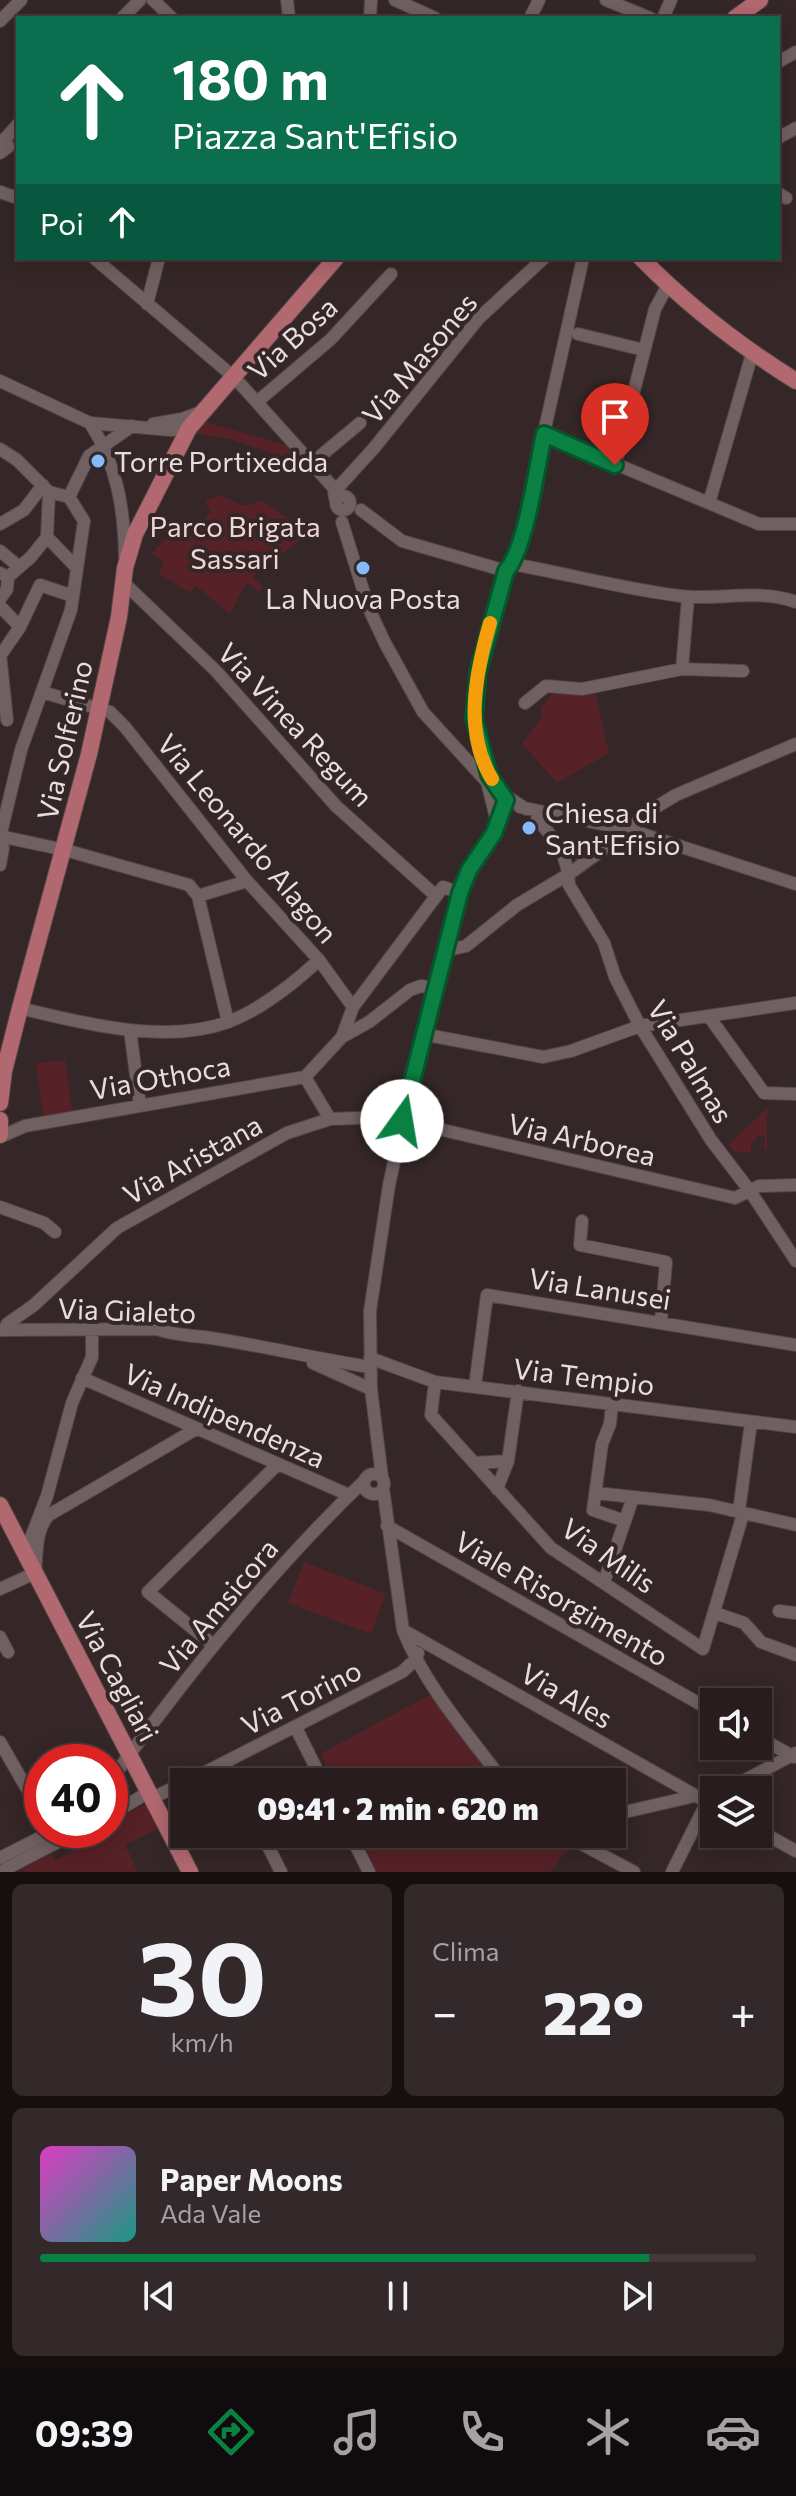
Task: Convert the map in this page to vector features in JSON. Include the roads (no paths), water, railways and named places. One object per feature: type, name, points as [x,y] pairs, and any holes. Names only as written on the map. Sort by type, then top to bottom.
[{"type":"main road","points":[[738,16],[760,0]]},
{"type":"main road","name":"Via Solferino","points":[[0,1103],[2,1075],[65,850],[98,708],[130,530],[189,428],[334,260]]},
{"type":"main road","points":[[643,260],[668,285],[752,354],[796,381]]},
{"type":"main road","points":[[650,260],[668,285]]},
{"type":"main road","name":"Via Cagliari","points":[[0,1505],[31,1551],[35,1573],[190,1872]]},
{"type":"street","points":[[0,21],[21,0]]},
{"type":"street","points":[[124,16],[140,0]]},
{"type":"street","points":[[153,0],[170,16]]},
{"type":"street","points":[[395,0],[431,16]]},
{"type":"street","points":[[606,0],[645,16]]},
{"type":"street","points":[[6,146],[16,128]]},
{"type":"street","points":[[96,260],[235,378],[312,463],[344,506],[402,541],[509,568],[627,588],[688,597],[755,594],[796,602]]},
{"type":"street","points":[[147,304],[158,260]]},
{"type":"street","name":"Via Masones","points":[[344,506],[415,397],[479,318],[542,260]]},
{"type":"street","points":[[486,777],[477,737],[474,700],[485,639],[509,568],[544,434],[583,260]]},
{"type":"street","name":"Via Bosa","points":[[257,402],[331,339],[391,274]]},
{"type":"street","points":[[615,465],[655,309],[668,285]]},
{"type":"street","points":[[578,334],[644,350]]},
{"type":"street","points":[[709,503],[752,354]]},
{"type":"street","points":[[0,381],[90,423],[171,430],[189,428]]},
{"type":"street","points":[[391,409],[415,397]]},
{"type":"street","points":[[146,426],[182,419],[204,410]]},
{"type":"street","points":[[90,423],[104,445],[130,530]]},
{"type":"street","points":[[312,463],[360,423]]},
{"type":"street","points":[[69,497],[89,456],[132,426]]},
{"type":"street","points":[[544,434],[759,524],[796,524]]},
{"type":"street","points":[[0,449],[17,460],[46,489],[69,497],[84,521],[73,596],[28,730],[0,836],[3,848],[0,865]]},
{"type":"street","points":[[0,524],[24,510],[46,489]]},
{"type":"street","points":[[0,599],[7,589],[4,575],[9,559],[31,557],[47,537],[46,489]]},
{"type":"street","points":[[344,506],[369,609],[400,671],[423,712],[486,777],[500,799],[526,809],[554,812],[630,830],[796,884]]},
{"type":"street","points":[[47,537],[75,566]]},
{"type":"street","name":"Via Vinea Regum","points":[[124,575],[216,671],[336,806],[436,896]]},
{"type":"street","points":[[28,730],[3,718],[1,655],[20,627],[40,585],[73,596]]},
{"type":"street","points":[[781,597],[796,591]]},
{"type":"street","points":[[682,669],[688,597]]},
{"type":"street","points":[[0,606],[20,627]]},
{"type":"street","points":[[525,703],[546,686],[582,689],[682,669],[743,671]]},
{"type":"street","points":[[42,692],[98,708]]},
{"type":"street","name":"Via Leonardo Alagon","points":[[98,708],[110,712],[125,727],[247,881],[319,960],[353,1007]]},
{"type":"street","points":[[444,951],[466,946],[517,905],[569,874],[630,830],[643,815],[676,795],[796,744]]},
{"type":"street","points":[[494,1768],[421,1671],[403,1630],[387,1526],[373,1484],[377,1446],[371,1389],[370,1311],[402,1121],[422,1034],[460,893],[469,870],[497,825],[500,799]]},
{"type":"street","points":[[537,819],[560,845],[590,858]]},
{"type":"street","points":[[0,836],[65,850],[189,885],[198,896],[228,1022]]},
{"type":"street","name":"Via Palmas","points":[[560,845],[569,874],[569,885],[604,943],[615,977],[640,1026],[711,1140],[750,1191],[796,1261]]},
{"type":"street","points":[[198,896],[247,881]]},
{"type":"street","points":[[342,1037],[353,1007],[443,887],[460,893]]},
{"type":"street","points":[[20,1008],[104,1028],[130,1030],[174,1030],[228,1022],[293,984],[319,960]]},
{"type":"street","points":[[330,1119],[305,1077],[342,1037],[369,1022],[410,990],[421,986],[434,988]]},
{"type":"street","points":[[422,1034],[543,1057],[571,1051],[640,1026],[796,1003]]},
{"type":"street","points":[[710,1018],[764,1093],[796,1094]]},
{"type":"street","points":[[130,1030],[140,1105]]},
{"type":"street","name":"Via Othoca","points":[[0,1128],[24,1127],[305,1077]]},
{"type":"street","name":"Via Aristana","points":[[3,1330],[117,1228],[287,1133],[330,1119],[370,1116],[402,1121]]},
{"type":"street","name":"Via Arborea","points":[[402,1121],[719,1196],[735,1198],[761,1186],[796,1185]]},
{"type":"street","points":[[0,1207],[44,1223],[55,1232]]},
{"type":"street","points":[[582,1221],[580,1245],[666,1262],[661,1321]]},
{"type":"street","name":"Via Lanusei","points":[[475,1386],[487,1295],[796,1345]]},
{"type":"street","points":[[29,1330],[34,1305]]},
{"type":"street","name":"Via Gialeto","points":[[3,1330],[157,1329],[175,1336],[209,1337],[299,1356],[370,1363]]},
{"type":"street","points":[[31,1551],[65,1426],[94,1351],[92,1330]]},
{"type":"street","name":"Via Gialeto","points":[[299,1356],[371,1389]]},
{"type":"street","name":"Via Tempio","points":[[370,1363],[435,1382],[796,1427]]},
{"type":"street","name":"Via Indipendenza","points":[[82,1378],[349,1495]]},
{"type":"street","name":"Via Milis","points":[[435,1382],[431,1415],[551,1548],[703,1649],[715,1613]]},
{"type":"street","points":[[497,1489],[508,1461],[518,1391]]},
{"type":"street","points":[[612,1404],[610,1424],[602,1444],[593,1510],[625,1521]]},
{"type":"street","points":[[751,1422],[741,1513],[715,1613],[744,1623],[761,1642],[796,1655]]},
{"type":"street","points":[[31,1551],[41,1527],[53,1513],[196,1429]]},
{"type":"street","points":[[474,1463],[508,1461]]},
{"type":"street","points":[[212,1644],[148,1592],[277,1465]]},
{"type":"street","points":[[349,1495],[373,1484]]},
{"type":"street","points":[[596,1493],[709,1505],[796,1525]]},
{"type":"street","name":"Via Amsicora","points":[[128,1757],[212,1644],[349,1495]]},
{"type":"street","points":[[47,1496],[53,1513]]},
{"type":"street","points":[[604,1582],[633,1497]]},
{"type":"street","name":"Viale Risorgimento","points":[[387,1526],[700,1704]]},
{"type":"street","points":[[0,1589],[35,1573]]},
{"type":"street","points":[[779,1611],[796,1613]]},
{"type":"street","name":"Via Ales","points":[[403,1630],[700,1797]]},
{"type":"street","points":[[0,1637],[8,1652]]},
{"type":"street","points":[[416,1659],[422,1641]]},
{"type":"street","name":"Via Torino","points":[[214,1768],[402,1672],[416,1659]]},
{"type":"street","points":[[296,1728],[316,1768]]},
{"type":"street","points":[[0,1742],[24,1784]]},
{"type":"street","points":[[772,1744],[794,1756]]},
{"type":"street","points":[[754,1776],[794,1756]]},
{"type":"street","points":[[225,1763],[228,1768]]},
{"type":"street","name":"Via Torino","points":[[128,1806],[170,1788]]},
{"type":"street","points":[[626,1812],[692,1794]]},
{"type":"street","points":[[672,1872],[700,1823]]},
{"type":"street","points":[[772,1838],[796,1851]]},
{"type":"street","points":[[0,1858],[24,1847]]},
{"type":"street","points":[[0,1872],[33,1848]]},
{"type":"street","points":[[269,1848],[281,1872]]},
{"type":"street","points":[[357,1848],[369,1872]]},
{"type":"street","points":[[589,1848],[634,1872]]},
{"type":"place","name":"Torre Portixedda","points":[[98,461]]},
{"type":"place","name":"La Nuova Posta","points":[[363,568]]},
{"type":"place","name":"Chiesa di Sant'Efisio","points":[[529,828]]},
{"type":"park label","name":"Parco Brigata Sassari","points":[[235,542]]}]
